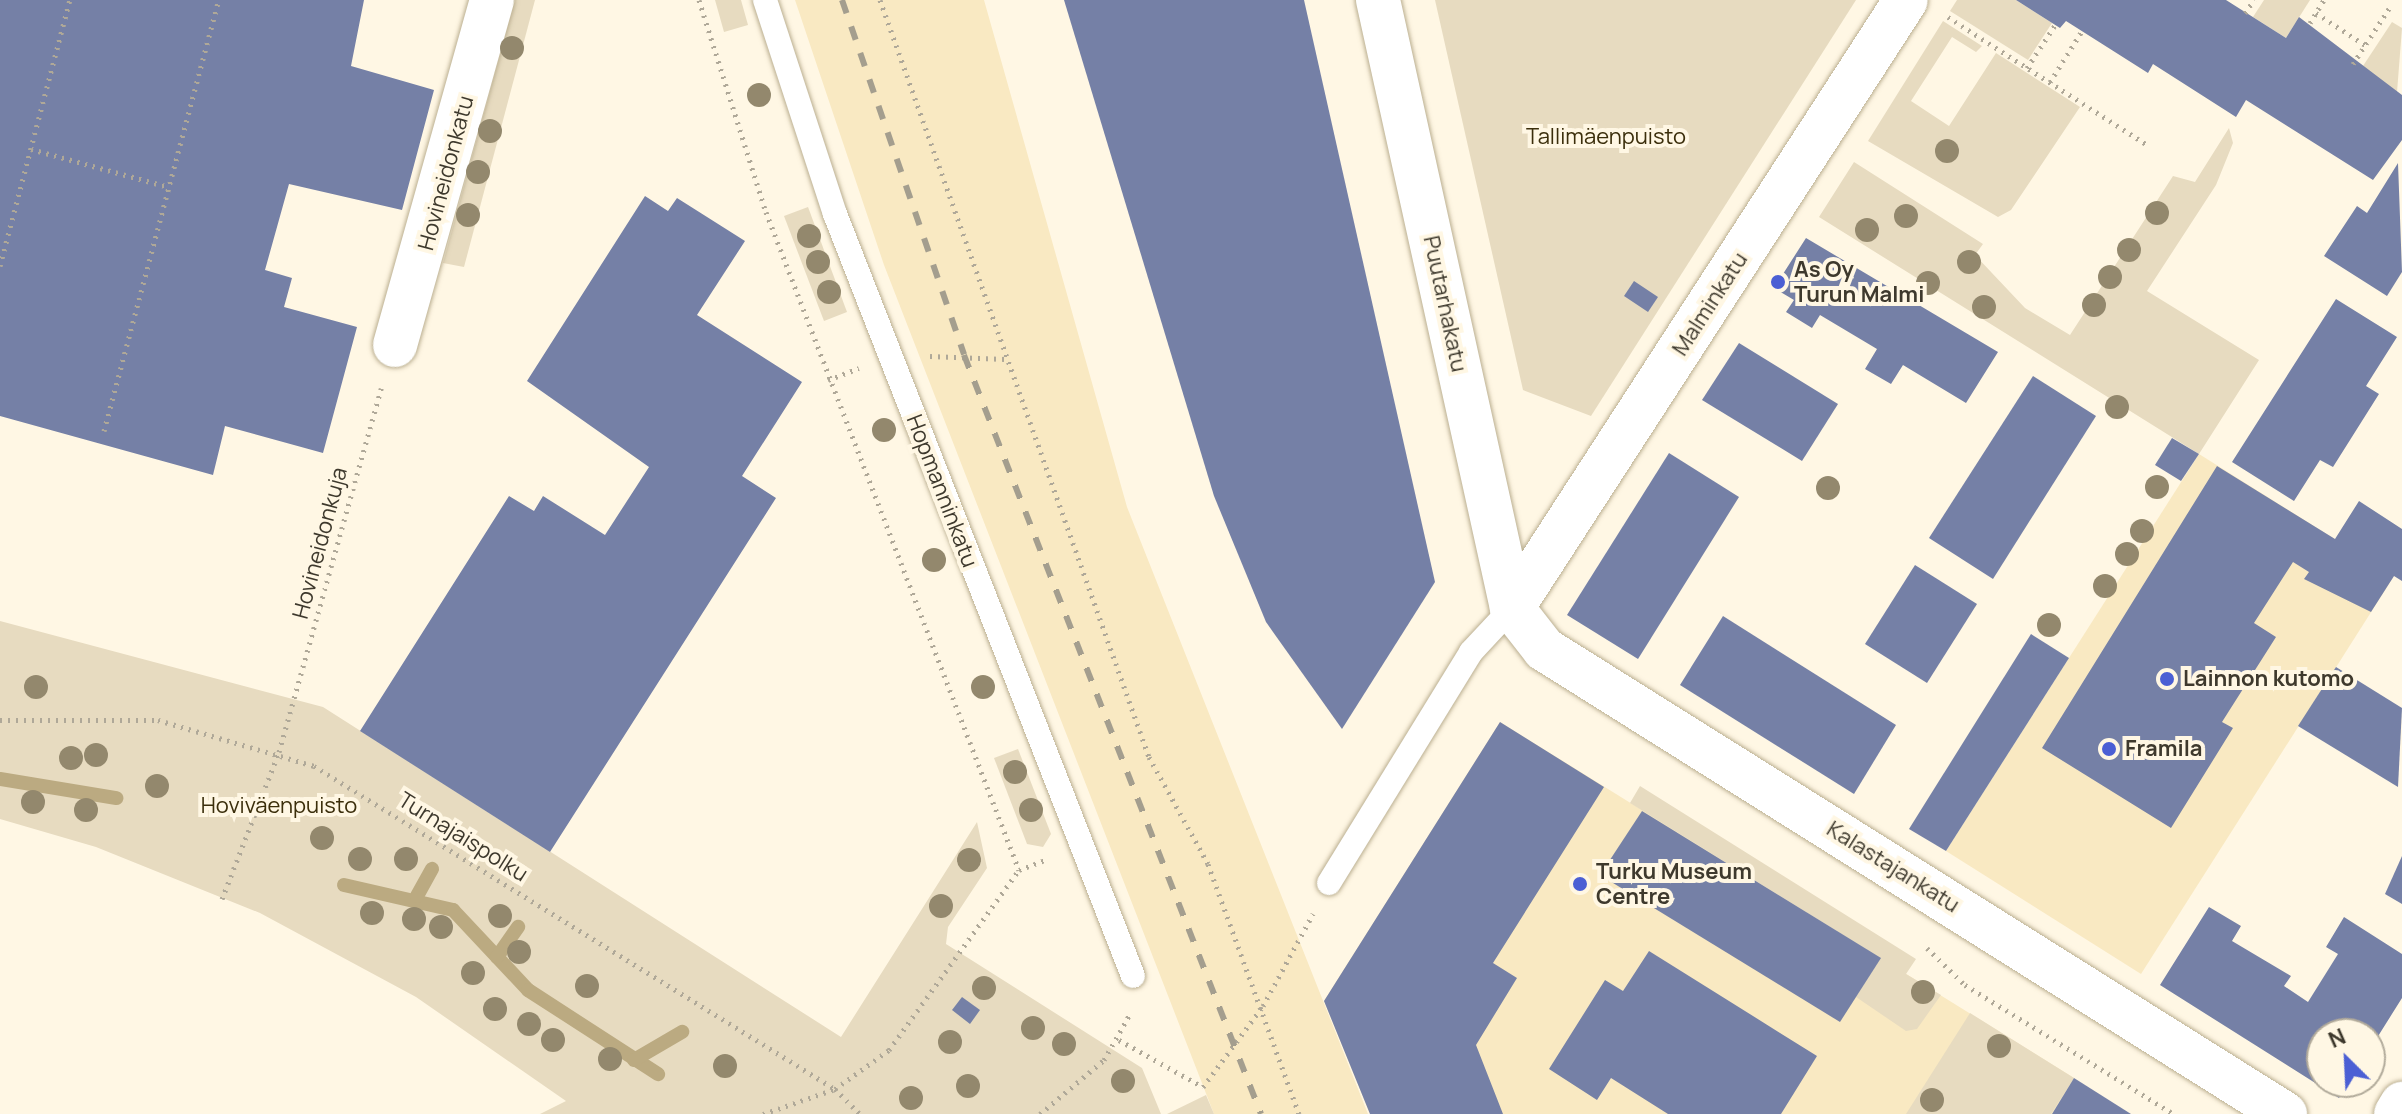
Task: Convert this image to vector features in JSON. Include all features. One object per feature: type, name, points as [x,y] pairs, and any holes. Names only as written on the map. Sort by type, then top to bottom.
[{"type":"street","name":"Hovineidonkatu","points":[[395,345],[492,0]]},
{"type":"street","name":"Puutarhakatu","points":[[1378,0],[1512,608]]},
{"type":"street","name":"Malminkatu","points":[[1512,608],[1922,5]]},
{"type":"street","name":"Kalastajankatu","points":[[1512,608],[1544,649],[2285,1114]]},
{"type":"street","points":[[2396,1114],[2402,1104]]},
{"type":"lane","name":"Hopmanninkatu","points":[[765,0],[889,356],[1133,976]]},
{"type":"lane","points":[[1329,883],[1471,652],[1512,608]]},
{"type":"path","points":[[0,266],[70,0]]},
{"type":"path","points":[[104,431],[219,0]]},
{"type":"path","points":[[699,0],[771,226],[1019,870]]},
{"type":"path","points":[[880,0],[1005,359],[1149,757],[1208,864],[1263,1006],[1299,1114]]},
{"type":"path","points":[[2245,13],[2254,0]]},
{"type":"path","points":[[2310,23],[2324,0]]},
{"type":"path","points":[[1922,5],[2146,144]]},
{"type":"path","points":[[2353,64],[2390,7]]},
{"type":"path","points":[[2316,13],[2365,45]]},
{"type":"path","points":[[2027,68],[2055,25]]},
{"type":"path","points":[[2050,82],[2082,31]]},
{"type":"path","points":[[31,149],[169,187]]},
{"type":"path","name":"Hovineidonkuja","points":[[222,899],[279,752],[395,345]]},
{"type":"path","points":[[889,356],[1005,359]]},
{"type":"path","name":"Turnajaispolku","points":[[0,720],[142,719],[279,752],[427,830],[835,1089],[860,1114]]},
{"type":"path","points":[[763,1114],[835,1089],[889,1050],[1019,870],[1081,846]]},
{"type":"path","points":[[1040,1114],[1119,1040],[1203,1087],[1263,1006],[1329,883]]},
{"type":"path","points":[[1923,945],[1965,985],[2174,1114]]},
{"type":"shaded area","points":[[795,0],[984,0],[1127,507],[1368,1114],[1214,1114],[884,265]]},
{"type":"shaded area","name":"Lainnon kutomo","points":[[2199,454],[2394,576],[2141,974],[1946,851]]},
{"type":"shaded area","name":"Turku Museum Centre","points":[[1500,722],[2074,1078],[2052,1114],[1370,1114],[1324,1001]]},
{"type":"green space","points":[[515,0],[535,0],[464,267],[443,263]]},
{"type":"green space","points":[[715,0],[741,0],[748,25],[724,32]]},
{"type":"green space","name":"Tallimäenpuisto","points":[[1435,0],[1856,0],[1591,416],[1523,390]]},
{"type":"green space","points":[[1957,0],[2016,0],[2052,23],[2028,60],[1950,11]]},
{"type":"green space","points":[[2264,0],[2310,0],[2286,38],[2253,17]]},
{"type":"green space","points":[[1943,21],[1982,46],[1976,52],[1952,37],[1911,101],[1949,126],[1996,53],[2080,107],[2011,210],[1998,217],[1868,141]]},
{"type":"green space","points":[[2392,22],[2402,28],[2397,92],[2361,69]]},
{"type":"green space","points":[[2229,128],[2233,143],[2216,185],[2147,291],[2259,360],[2199,454],[1819,217],[1854,162],[1983,244],[1975,255],[2025,308],[2070,335],[2173,176],[2195,182]]},
{"type":"green space","points":[[808,207],[847,312],[824,321],[784,216]]},
{"type":"green space","name":"Hoviväenpuisto","points":[[0,621],[323,707],[841,1037],[977,822],[987,868],[948,927],[946,944],[1142,1068],[1161,1114],[540,1114],[566,1101],[416,997],[260,913],[96,847],[0,819]]},
{"type":"green space","points":[[1018,749],[1051,834],[1043,847],[1027,844],[994,758]]},
{"type":"green space","points":[[1640,786],[1916,959],[1906,974],[1941,995],[1917,1029],[1906,1031],[1856,997],[1880,958],[1630,803]]},
{"type":"green space","points":[[1970,1013],[2074,1078],[2051,1114],[1906,1114]]},
{"type":"green space","points":[[1206,1095],[1214,1114],[1167,1114]]},
{"type":"building","points":[[0,0],[364,0],[351,66],[434,90],[402,210],[289,184],[265,270],[292,278],[284,307],[357,327],[323,453],[225,426],[213,475],[0,416]]},
{"type":"building","points":[[1064,0],[1304,0],[1435,582],[1342,729],[1266,622],[1214,496]]},
{"type":"building","points":[[2016,0],[2226,0],[2286,38],[2299,17],[2402,95],[2402,140],[2373,180],[2246,100],[2236,117],[2153,64],[2148,73],[2066,21],[2060,28]]},
{"type":"building","points":[[2398,163],[2402,272],[2387,296],[2324,256],[2357,206],[2367,213]]},
{"type":"building","points":[[645,196],[668,211],[677,198],[745,241],[697,315],[802,382],[742,476],[776,498],[550,852],[360,731],[509,496],[534,511],[543,496],[605,535],[649,467],[527,381]]},
{"type":"building","points":[[1806,238],[1998,352],[1966,403],[1903,365],[1891,384],[1865,369],[1877,349],[1820,315],[1812,328],[1786,312],[1794,300],[1774,288]]},
{"type":"building","points":[[1634,281],[1658,297],[1648,312],[1624,296]]},
{"type":"building","points":[[2336,299],[2397,337],[2366,386],[2379,394],[2333,467],[2320,460],[2294,501],[2232,462]]},
{"type":"building","points":[[1739,343],[1838,404],[1802,461],[1702,400]]},
{"type":"building","points":[[2033,376],[2096,416],[1993,579],[1929,538]]},
{"type":"building","points":[[2172,438],[2199,454],[2181,481],[2155,465]]},
{"type":"building","points":[[1669,453],[1739,497],[1638,659],[1567,615]]},
{"type":"building","name":"Lainnon kutomo","points":[[2217,466],[2335,539],[2359,501],[2402,529],[2402,581],[2394,576],[2371,612],[2304,579],[2309,572],[2293,562],[2254,623],[2276,637],[2222,722],[2233,728],[2171,828],[2042,748]]},
{"type":"building","points":[[1915,565],[1977,604],[1927,683],[1865,644]]},
{"type":"building","points":[[1723,616],[1896,725],[1854,794],[1680,685]]},
{"type":"building","points":[[2031,634],[2069,658],[1946,851],[1909,829]]},
{"type":"building","points":[[2336,667],[2402,708],[2398,787],[2298,726]]},
{"type":"building","points":[[1500,722],[1604,787],[1493,963],[1517,978],[1476,1045],[1503,1114],[1370,1114],[1324,1001]]},
{"type":"building","points":[[1642,811],[1881,958],[1840,1022],[1600,875]]},
{"type":"building","points":[[2402,856],[2402,904],[2385,894]]},
{"type":"building","points":[[2209,907],[2241,926],[2232,941],[2291,976],[2284,986],[2308,1002],[2338,954],[2326,947],[2344,917],[2402,954],[2402,998],[2386,1024],[2386,1018],[2306,1018],[2306,1077],[2160,985]]},
{"type":"building","points":[[1649,951],[1817,1056],[1781,1114],[1668,1114],[1611,1078],[1597,1100],[1549,1069],[1605,980],[1623,991]]},
{"type":"building","points":[[962,997],[980,1010],[970,1024],[952,1010]]},
{"type":"building","points":[[2074,1078],[2131,1114],[2052,1114]]},
{"type":"waterway","points":[[0,779],[116,798]]},
{"type":"waterway","points":[[417,896],[432,869]]},
{"type":"waterway","points":[[344,885],[453,910],[528,990],[658,1074]]},
{"type":"waterway","points":[[497,957],[518,927]]},
{"type":"waterway","points":[[634,1060],[682,1032]]},
{"type":"railway","points":[[842,0],[964,355],[1261,1114]]},
{"type":"place","name":"As Oy Turun Malmi","points":[[1778,282]]},
{"type":"place","name":"Lainnon kutomo","points":[[2167,679]]},
{"type":"place","name":"Framila","points":[[2109,749]]},
{"type":"place","name":"Turku Museum Centre","points":[[1580,884]]}]
